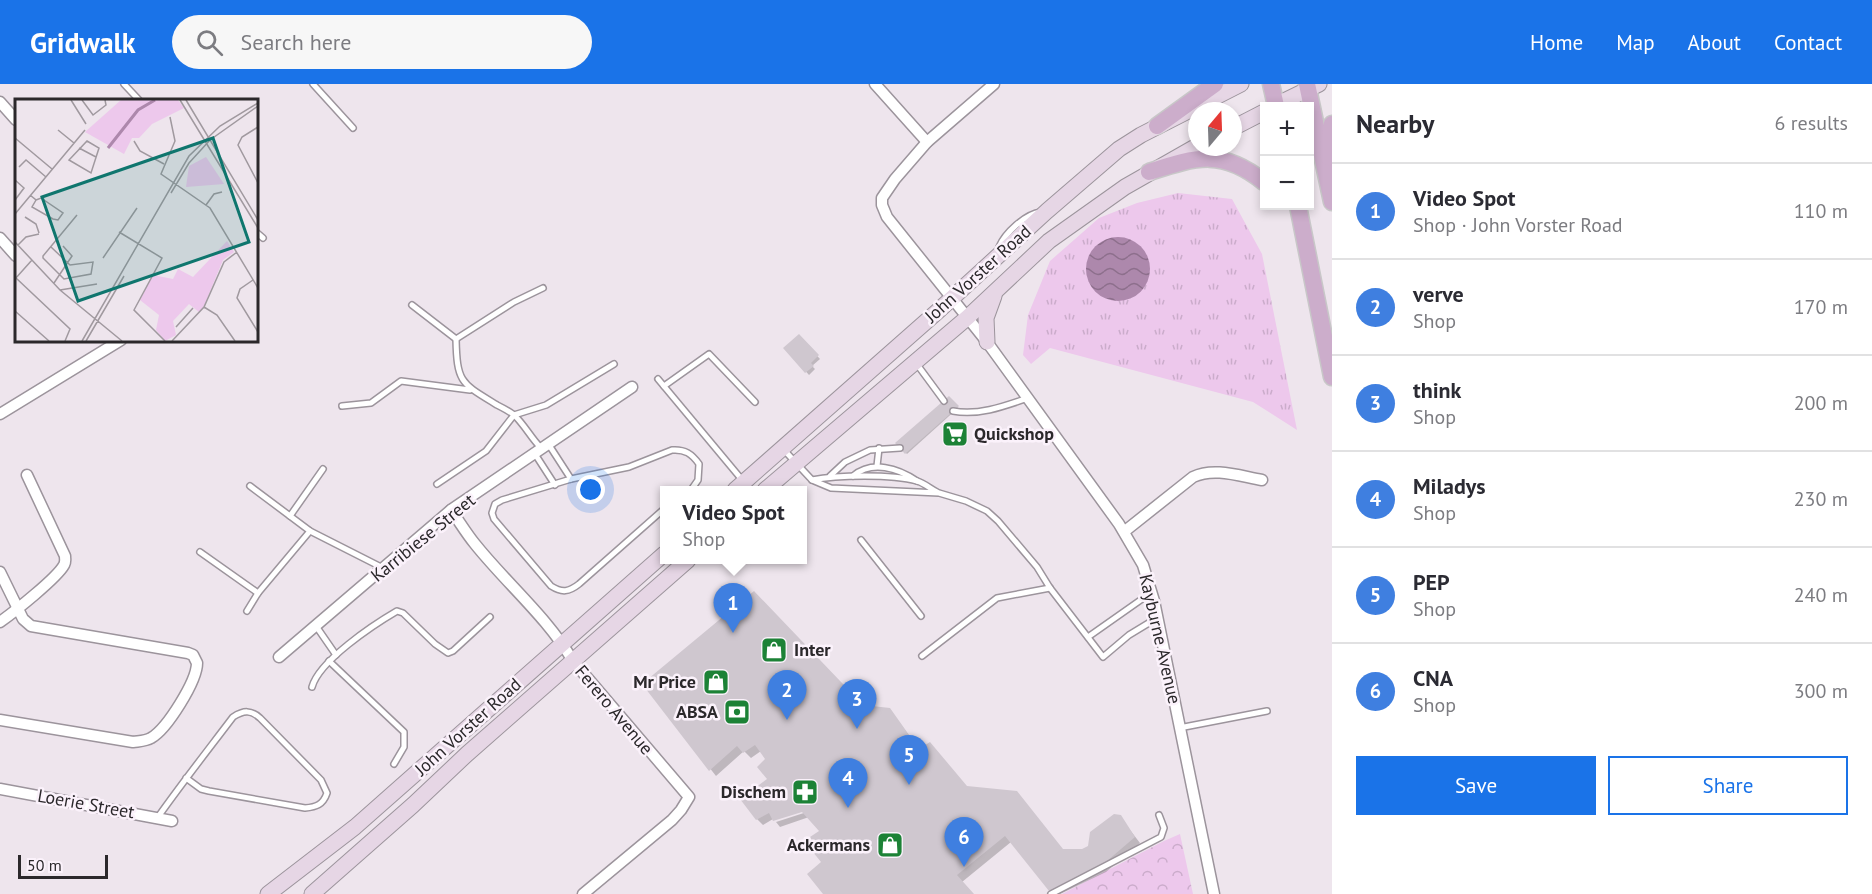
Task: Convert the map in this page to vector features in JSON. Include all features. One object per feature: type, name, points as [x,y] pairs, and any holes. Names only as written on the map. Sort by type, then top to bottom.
[{"type":"main road","points":[[1157,126],[1215,84]]},
{"type":"main road","name":"John Vorster Road","points":[[740,486],[1119,149],[1157,126],[1241,84]]},
{"type":"main road","points":[[1271,84],[1274,102]]},
{"type":"main road","points":[[1282,102],[1311,86],[1332,202]]},
{"type":"main road","points":[[1242,123],[1260,114]]},
{"type":"main road","points":[[1332,123],[1328,146],[1332,182]]},
{"type":"main road","name":"John Vorster Road","points":[[770,486],[968,317],[1049,241],[1104,201],[1149,172],[1188,151]]},
{"type":"main road","points":[[1149,172],[1191,159],[1215,159],[1248,169],[1260,179]]},
{"type":"main road","points":[[1287,210],[1306,243]]},
{"type":"main road","points":[[1299,210],[1332,377]]},
{"type":"main road","points":[[987,342],[986,318],[1000,285]]},
{"type":"main road","name":"John Vorster Road","points":[[268,894],[355,827],[660,558]]},
{"type":"main road","name":"John Vorster Road","points":[[312,894],[683,564]]},
{"type":"street","points":[[874,84],[927,142],[994,84]]},
{"type":"street","points":[[0,102],[15,119]]},
{"type":"street","name":"Kayburne Avenue","points":[[927,142],[886,192],[882,205],[887,218],[968,317],[1125,531],[1140,559],[1152,592],[1214,894]]},
{"type":"street","points":[[0,237],[15,255]]},
{"type":"street","points":[[0,414],[118,342]]},
{"type":"street","name":"Karribiese Street","points":[[279,657],[451,510],[632,387]]},
{"type":"street","points":[[1125,531],[1192,477],[1202,473],[1213,472],[1262,480]]},
{"type":"street","points":[[0,622],[18,609],[60,570],[65,560],[27,475]]},
{"type":"street","name":"Ferero Avenue","points":[[451,510],[476,545],[563,643],[573,661],[689,797],[672,820],[584,894]]},
{"type":"street","points":[[0,572],[18,609],[31,626],[188,653],[195,658],[197,670],[178,707],[156,734],[142,741],[133,742],[0,720]]},
{"type":"street","name":"Loerie Street","points":[[0,789],[172,821]]},
{"type":"lane","points":[[124,84],[138,99]]},
{"type":"lane","points":[[314,84],[353,128]]},
{"type":"lane","points":[[258,234],[263,238]]},
{"type":"lane","points":[[456,339],[514,302],[543,288]]},
{"type":"lane","points":[[412,305],[456,339]]},
{"type":"lane","points":[[456,339],[457,366],[465,384],[514,415],[530,437],[571,479]]},
{"type":"lane","points":[[664,386],[709,354],[755,402]]},
{"type":"lane","points":[[915,362],[944,401]]},
{"type":"lane","points":[[437,484],[486,451],[514,415],[546,405],[614,364]]},
{"type":"lane","points":[[658,379],[740,486]]},
{"type":"lane","points":[[342,406],[371,403],[401,381],[473,390]]},
{"type":"lane","points":[[953,411],[964,413],[992,409],[1028,398]]},
{"type":"lane","points":[[877,466],[879,448]]},
{"type":"lane","points":[[830,476],[851,459],[870,450],[900,448]]},
{"type":"lane","points":[[783,449],[812,480],[831,488],[939,493]]},
{"type":"lane","points":[[542,450],[555,485]]},
{"type":"lane","points":[[660,512],[572,589],[565,591],[557,590],[494,519],[492,513],[495,504],[502,500],[571,479],[629,467],[672,450],[680,450],[694,458],[699,465],[698,480],[694,486]]},
{"type":"lane","points":[[853,476],[860,470],[877,466],[901,471],[939,493],[966,501],[987,511],[1037,567],[1050,588],[1103,657],[1129,635],[1157,618]]},
{"type":"lane","points":[[290,516],[323,469]]},
{"type":"lane","points":[[812,480],[830,476],[853,476],[918,481]]},
{"type":"lane","points":[[250,486],[310,531],[384,569]]},
{"type":"lane","points":[[247,611],[258,593],[310,531]]},
{"type":"lane","points":[[861,540],[921,616]]},
{"type":"lane","points":[[200,552],[258,593]]},
{"type":"lane","points":[[922,656],[997,598],[1050,588]]},
{"type":"lane","points":[[1088,637],[1152,592]]},
{"type":"lane","points":[[312,687],[314,678],[336,655],[397,611],[403,613],[435,644],[448,653],[490,617]]},
{"type":"lane","points":[[316,626],[336,655]]},
{"type":"lane","points":[[329,662],[404,732],[404,747],[394,764]]},
{"type":"lane","points":[[158,817],[186,778],[233,717],[247,711],[260,718],[321,780],[327,793],[320,804],[305,808],[201,789],[186,778]]},
{"type":"lane","points":[[1179,728],[1267,711]]},
{"type":"lane","points":[[1051,894],[1161,837],[1164,828],[1159,815]]},
{"type":"green space","points":[[1178,193],[1232,199],[1262,254],[1297,430],[1253,402],[1050,348],[1031,364],[1023,355],[1028,315],[1050,261],[1099,218],[1137,203]]},
{"type":"green space","points":[[1180,834],[1193,894],[1062,894],[1164,841]]},
{"type":"water","points":[[1118,237],[1130,239],[1141,246],[1148,257],[1150,269],[1148,281],[1141,292],[1130,299],[1118,301],[1106,299],[1095,292],[1088,281],[1086,269],[1088,257],[1095,246],[1106,239]]},
{"type":"building","points":[[799,334],[819,355],[811,363],[814,366],[805,373],[783,348]]},
{"type":"building","points":[[949,396],[959,406],[905,454],[895,443]]},
{"type":"building","points":[[754,591],[863,705],[890,708],[919,749],[930,742],[967,786],[1017,791],[1063,849],[1082,849],[1088,846],[1090,832],[1114,814],[1121,815],[1135,837],[1100,867],[1049,891],[1005,836],[957,875],[974,894],[823,894],[807,874],[821,862],[804,841],[819,831],[802,812],[773,821],[769,813],[756,820],[740,799],[767,779],[757,767],[765,759],[755,745],[743,753],[737,746],[709,771],[642,684]]},
{"type":"place","name":"Quickshop","points":[[955,434]]},
{"type":"place","name":"Video Spot","points":[[733,633]]},
{"type":"place","name":"Inter","points":[[774,650]]},
{"type":"place","name":"Mr Price","points":[[716,682]]},
{"type":"place","name":"ABSA","points":[[737,712]]},
{"type":"place","name":"verve","points":[[787,720]]},
{"type":"place","name":"think","points":[[857,729]]},
{"type":"place","name":"PEP","points":[[909,785]]},
{"type":"place","name":"Dischem","points":[[805,792]]},
{"type":"place","name":"Miladys","points":[[848,808]]},
{"type":"place","name":"Ackermans","points":[[890,845]]},
{"type":"place","name":"CNA","points":[[964,867]]}]
